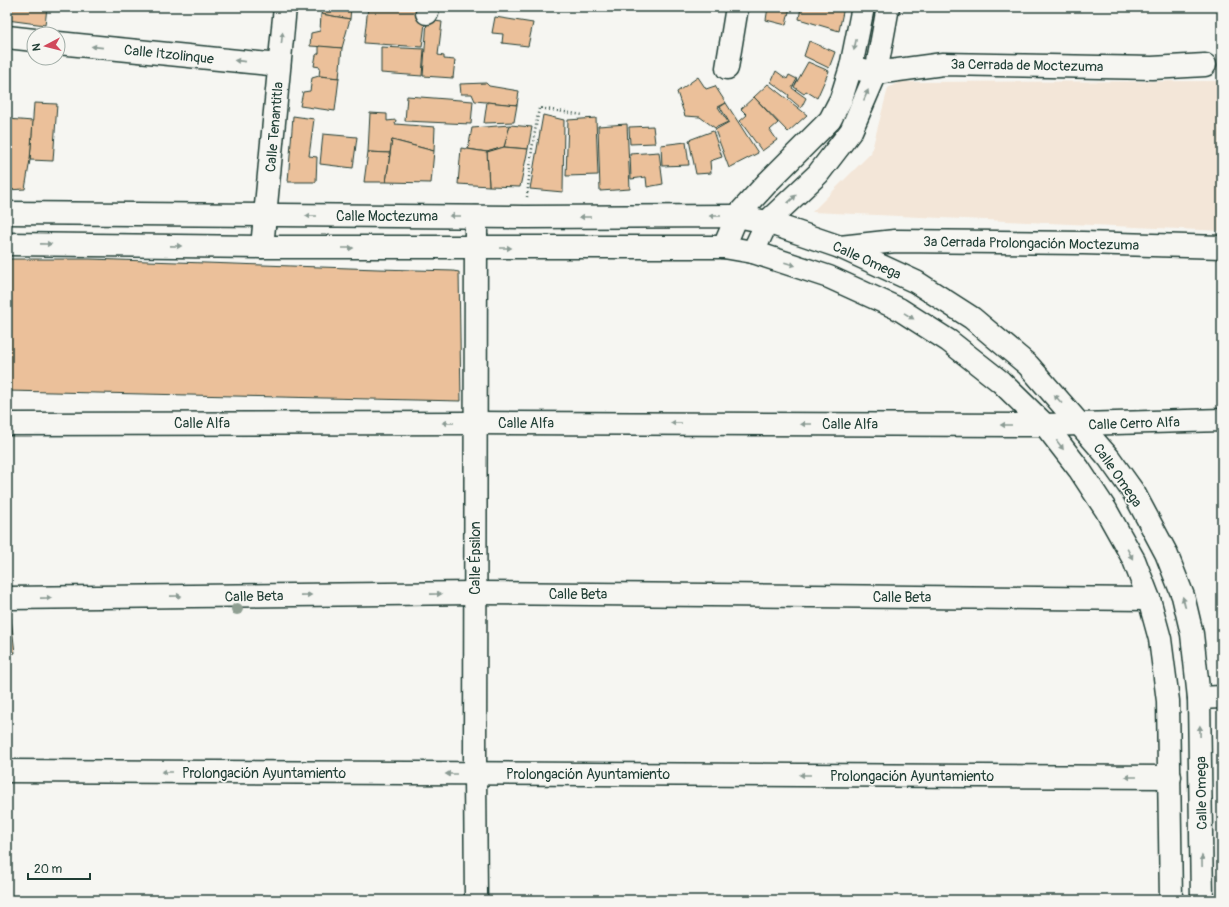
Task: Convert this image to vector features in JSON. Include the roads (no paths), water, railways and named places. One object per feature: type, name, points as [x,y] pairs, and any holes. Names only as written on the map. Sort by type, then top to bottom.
[{"type":"street","name":"Calle Tenantitla","points":[[262,247],[285,7]]},
{"type":"street","points":[[727,68],[737,7]]},
{"type":"street","points":[[724,246],[737,216],[768,181],[830,120],[841,99],[850,67],[863,7]]},
{"type":"street","points":[[7,244],[476,248],[724,246],[753,252],[767,222],[818,174],[851,130],[876,73],[888,7]]},
{"type":"street","points":[[7,37],[26,39]]},
{"type":"street","name":"Calle Itzolinque","points":[[66,44],[279,66]]},
{"type":"street","name":"3a Cerrada de Moctezuma","points":[[850,67],[876,73],[943,64],[1152,68],[1205,65]]},
{"type":"street","name":"Calle Moctezuma","points":[[7,214],[524,217],[737,216],[767,222]]},
{"type":"street","name":"Calle Épsilon","points":[[476,216],[476,900]]},
{"type":"street","name":"Calle Omega","points":[[767,222],[840,247],[916,282],[972,318],[1028,365],[1081,424],[1109,458],[1134,493],[1166,553],[1183,596],[1192,634],[1199,698],[1202,900]]},
{"type":"street","name":"3a Cerrada Prolongación Moctezuma","points":[[840,247],[895,241],[1083,243],[1222,247]]},
{"type":"street","name":"Calle Omega","points":[[753,252],[829,277],[899,310],[949,341],[1001,382],[1045,425],[1079,469],[1106,510],[1134,560],[1149,599],[1160,639],[1168,701],[1171,900]]},
{"type":"street","name":"Calle Cerro Alfa","points":[[1045,425],[1222,420]]},
{"type":"street","name":"Calle Alfa","points":[[7,424],[476,422],[1045,425]]},
{"type":"street","name":"Calle Beta","points":[[7,598],[475,593],[1149,599]]},
{"type":"street","points":[[1199,698],[1222,697]]},
{"type":"street","name":"Prolongación Ayuntamiento","points":[[7,771],[1170,777]]}]
